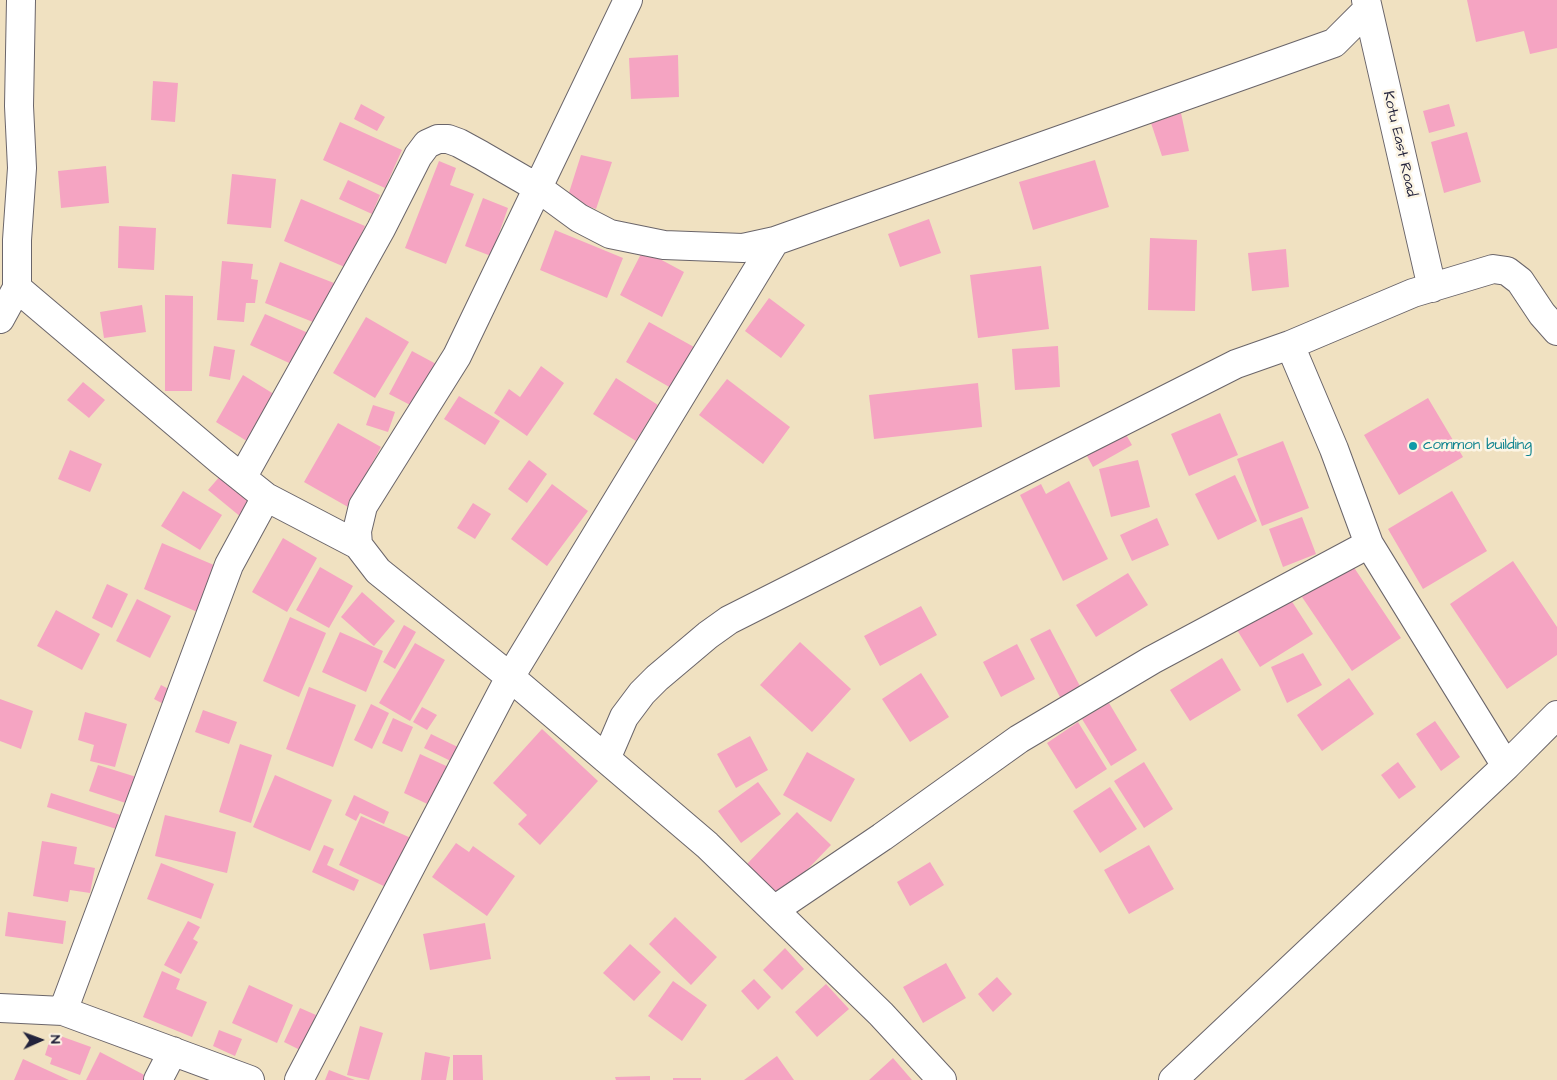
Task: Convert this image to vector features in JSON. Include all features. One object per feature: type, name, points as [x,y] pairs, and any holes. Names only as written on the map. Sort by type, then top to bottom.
[{"type":"street","points":[[0,319],[17,288],[17,240],[22,168],[19,106],[21,0]]},
{"type":"street","points":[[358,546],[357,531],[363,506],[457,356],[628,0]]},
{"type":"street","points":[[242,478],[380,229],[418,156],[427,144],[438,139],[459,143],[538,188],[579,218],[610,234],[664,245],[743,248],[775,241],[1334,43],[1367,4]]},
{"type":"street","name":"Kotu East Road","points":[[1367,4],[1432,288]]},
{"type":"street","points":[[300,1080],[510,677],[775,241]]},
{"type":"street","points":[[606,759],[624,717],[642,693],[708,635],[729,620],[1236,364],[1290,345],[1413,293],[1493,269],[1507,271],[1520,281],[1542,314],[1557,331]]},
{"type":"street","points":[[17,288],[266,497],[358,546],[378,571],[510,677],[707,845],[881,1014],[942,1080]]},
{"type":"street","points":[[1290,345],[1334,449],[1369,544],[1506,766]]},
{"type":"street","points":[[63,1011],[229,565],[266,497]]},
{"type":"street","points":[[774,910],[882,837],[1019,739],[1152,660],[1369,544]]},
{"type":"street","points":[[1173,1080],[1506,766],[1557,715]]},
{"type":"street","points":[[0,1008],[63,1011],[250,1080]]},
{"type":"street","points":[[158,1080],[173,1051]]},
{"type":"building","points":[[1467,0],[1557,0],[1557,48],[1530,54],[1524,31],[1476,42]]},
{"type":"building","points":[[678,55],[679,97],[631,99],[629,58]]},
{"type":"building","points":[[153,81],[178,83],[175,122],[151,120]]},
{"type":"building","points":[[361,104],[385,117],[377,131],[354,119]]},
{"type":"building","points":[[1449,104],[1455,126],[1429,133],[1423,111]]},
{"type":"building","points":[[1181,113],[1189,151],[1162,156],[1151,123]]},
{"type":"building","points":[[340,122],[402,150],[385,188],[323,160]]},
{"type":"building","points":[[1467,132],[1481,182],[1444,193],[1431,142]]},
{"type":"building","points":[[581,155],[612,162],[596,209],[567,199]]},
{"type":"building","points":[[1095,160],[1109,207],[1033,230],[1019,182]]},
{"type":"building","points":[[439,161],[456,168],[450,185],[474,194],[446,264],[405,248]]},
{"type":"building","points":[[106,166],[109,203],[61,208],[58,171]]},
{"type":"building","points":[[232,174],[276,179],[271,228],[227,224]]},
{"type":"building","points":[[348,180],[380,195],[372,214],[339,199]]},
{"type":"building","points":[[483,198],[508,208],[491,256],[465,246]]},
{"type":"building","points":[[301,199],[365,226],[347,268],[284,241]]},
{"type":"building","points":[[929,219],[941,253],[900,267],[888,234]]},
{"type":"building","points":[[119,226],[156,228],[154,270],[118,268]]},
{"type":"building","points":[[555,230],[623,258],[607,298],[540,270]]},
{"type":"building","points":[[1150,238],[1197,240],[1195,311],[1148,310]]},
{"type":"building","points":[[1286,249],[1289,287],[1252,291],[1248,253]]},
{"type":"building","points":[[643,250],[684,272],[662,317],[620,295]]},
{"type":"building","points":[[222,261],[253,264],[251,279],[258,280],[255,303],[246,303],[244,322],[217,320]]},
{"type":"building","points":[[280,262],[334,283],[318,324],[265,303]]},
{"type":"building","points":[[1041,266],[1049,329],[978,338],[970,275]]},
{"type":"building","points":[[165,295],[193,296],[192,391],[165,391]]},
{"type":"building","points":[[769,298],[805,325],[781,358],[745,331]]},
{"type":"building","points":[[142,305],[146,332],[104,338],[100,312]]},
{"type":"building","points":[[265,314],[315,336],[300,368],[250,345]]},
{"type":"building","points":[[366,317],[409,342],[375,398],[333,373]]},
{"type":"building","points":[[649,322],[694,347],[671,388],[626,362]]},
{"type":"building","points":[[214,346],[235,350],[230,380],[209,376]]},
{"type":"building","points":[[1058,346],[1060,387],[1015,390],[1012,349]]},
{"type":"building","points":[[412,351],[438,365],[416,408],[389,394]]},
{"type":"building","points":[[541,366],[564,383],[527,436],[494,413],[509,389],[520,397]]},
{"type":"building","points":[[243,375],[277,396],[250,443],[216,422]]},
{"type":"building","points":[[616,378],[658,405],[636,441],[593,414]]},
{"type":"building","points":[[727,379],[790,427],[763,464],[699,415]]},
{"type":"building","points":[[83,382],[105,400],[89,418],[67,400]]},
{"type":"building","points":[[978,383],[982,427],[874,439],[869,395]]},
{"type":"building","points":[[459,396],[500,421],[485,445],[444,419]]},
{"type":"building","name":"common building","points":[[1428,398],[1463,457],[1399,495],[1364,435]]},
{"type":"building","points":[[373,405],[395,412],[388,432],[366,425]]},
{"type":"building","points":[[1220,413],[1238,455],[1189,476],[1171,434]]},
{"type":"building","points":[[338,423],[381,447],[348,507],[304,482]]},
{"type":"building","points":[[1120,424],[1132,445],[1093,467],[1081,445]]},
{"type":"building","points":[[1283,441],[1309,508],[1262,526],[1237,459]]},
{"type":"building","points":[[70,450],[102,464],[90,492],[58,479]]},
{"type":"building","points":[[529,460],[547,474],[527,503],[508,489]]},
{"type":"building","points":[[1138,460],[1150,507],[1111,517],[1099,469]]},
{"type":"building","points":[[221,475],[259,507],[247,522],[208,490]]},
{"type":"building","points":[[1235,475],[1257,521],[1218,540],[1195,494]]},
{"type":"building","points":[[1069,481],[1108,559],[1063,581],[1020,495],[1041,484],[1046,494]]},
{"type":"building","points":[[552,484],[588,511],[547,566],[511,539]]},
{"type":"building","points":[[183,491],[222,515],[200,550],[161,526]]},
{"type":"building","points":[[1452,491],[1487,551],[1423,589],[1388,529]]},
{"type":"building","points":[[473,503],[491,514],[475,539],[457,528]]},
{"type":"building","points":[[1302,517],[1316,554],[1283,567],[1269,529]]},
{"type":"building","points":[[1157,518],[1169,545],[1132,561],[1120,535]]},
{"type":"building","points":[[283,538],[317,558],[287,612],[252,592]]},
{"type":"building","points":[[162,543],[221,568],[202,614],[144,589]]},
{"type":"building","points":[[1513,561],[1557,627],[1557,655],[1507,689],[1450,604]]},
{"type":"building","points":[[1351,563],[1401,638],[1352,671],[1302,597]]},
{"type":"building","points":[[320,567],[353,586],[329,628],[296,610]]},
{"type":"building","points":[[1128,573],[1148,605],[1096,637],[1076,605]]},
{"type":"building","points":[[107,584],[128,594],[112,628],[92,618]]},
{"type":"building","points":[[362,592],[395,621],[374,646],[341,617]]},
{"type":"building","points":[[1289,597],[1313,634],[1260,667],[1237,630]]},
{"type":"building","points":[[137,599],[171,616],[150,658],[116,641]]},
{"type":"building","points":[[921,606],[937,635],[880,666],[864,636]]},
{"type":"building","points":[[56,610],[100,634],[82,670],[37,646]]},
{"type":"building","points":[[290,617],[326,633],[299,697],[263,681]]},
{"type":"building","points":[[404,625],[416,632],[395,669],[383,662]]},
{"type":"building","points":[[1050,629],[1082,690],[1062,701],[1030,639]]},
{"type":"building","points":[[340,632],[383,651],[366,692],[322,672]]},
{"type":"building","points":[[800,642],[851,689],[812,732],[760,685]]},
{"type":"building","points":[[415,643],[445,660],[410,721],[379,703]]},
{"type":"building","points":[[1017,644],[1035,679],[1001,697],[983,662]]},
{"type":"building","points":[[1303,653],[1322,685],[1287,703],[1271,667]]},
{"type":"building","points":[[1222,658],[1241,690],[1190,721],[1170,690]]},
{"type":"building","points":[[921,673],[949,717],[910,742],[882,699]]},
{"type":"building","points":[[1349,678],[1374,714],[1322,751],[1297,715]]},
{"type":"building","points":[[161,685],[178,694],[171,708],[154,699]]},
{"type":"building","points":[[309,687],[356,705],[333,767],[286,749]]},
{"type":"building","points":[[0,699],[33,711],[21,749],[0,741]]},
{"type":"building","points":[[1109,703],[1137,750],[1111,766],[1082,719]]},
{"type":"building","points":[[371,704],[389,713],[372,749],[354,740]]},
{"type":"building","points":[[422,707],[437,715],[427,730],[413,722]]},
{"type":"building","points":[[203,710],[237,722],[229,744],[195,732]]},
{"type":"building","points":[[85,712],[127,724],[115,767],[90,761],[94,745],[78,740]]},
{"type":"building","points":[[393,718],[413,727],[402,752],[382,743]]},
{"type":"building","points":[[1435,721],[1460,757],[1441,771],[1416,734]]},
{"type":"building","points":[[1078,722],[1107,769],[1076,789],[1047,743]]},
{"type":"building","points":[[542,729],[598,781],[540,845],[518,824],[527,815],[493,783]]},
{"type":"building","points":[[431,734],[468,752],[461,766],[424,748]]},
{"type":"building","points":[[750,736],[768,770],[736,788],[717,754]]},
{"type":"building","points":[[240,744],[272,755],[251,823],[219,812]]},
{"type":"building","points":[[807,752],[855,779],[831,822],[783,795]]},
{"type":"building","points":[[420,754],[455,770],[438,809],[404,793]]},
{"type":"building","points":[[1144,762],[1173,809],[1144,828],[1114,781]]},
{"type":"building","points":[[1398,762],[1416,787],[1399,799],[1381,775]]},
{"type":"building","points":[[98,765],[146,780],[138,807],[89,791]]},
{"type":"building","points":[[275,775],[332,800],[310,851],[253,827]]},
{"type":"building","points":[[758,782],[781,814],[741,843],[718,811]]},
{"type":"building","points":[[1110,787],[1137,829],[1100,853],[1073,811]]},
{"type":"building","points":[[51,793],[133,819],[129,833],[47,807]]},
{"type":"building","points":[[354,795],[389,812],[384,824],[360,813],[356,821],[345,815]]},
{"type":"building","points":[[797,812],[831,845],[780,898],[746,865]]},
{"type":"building","points":[[165,815],[236,832],[227,873],[155,856]]},
{"type":"building","points":[[361,816],[411,838],[388,888],[339,865]]},
{"type":"building","points":[[42,841],[77,847],[74,864],[95,868],[90,893],[70,890],[68,902],[33,896]]},
{"type":"building","points":[[456,843],[469,852],[473,846],[515,876],[487,916],[432,877]]},
{"type":"building","points":[[324,845],[334,849],[327,865],[359,880],[354,891],[312,872]]},
{"type":"building","points":[[1149,845],[1174,889],[1129,914],[1104,870]]},
{"type":"building","points":[[930,862],[944,885],[910,906],[897,882]]},
{"type":"building","points":[[161,863],[214,884],[201,919],[147,899]]},
{"type":"building","points":[[8,912],[66,921],[63,944],[5,936]]},
{"type":"building","points":[[675,917],[717,957],[691,985],[649,944]]},
{"type":"building","points":[[188,921],[200,927],[193,939],[198,942],[181,974],[164,965]]},
{"type":"building","points":[[485,923],[491,959],[430,970],[423,934]]},
{"type":"building","points":[[630,944],[661,972],[634,1001],[603,973]]},
{"type":"building","points":[[785,948],[804,969],[782,990],[763,970]]},
{"type":"building","points":[[946,963],[966,998],[923,1023],[903,987]]},
{"type":"building","points":[[162,971],[180,979],[176,989],[207,1002],[192,1037],[143,1017]]},
{"type":"building","points":[[997,977],[1012,994],[993,1012],[978,994]]},
{"type":"building","points":[[754,979],[771,997],[758,1010],[741,991]]},
{"type":"building","points":[[673,981],[707,1005],[682,1041],[648,1016]]},
{"type":"building","points":[[826,984],[849,1009],[817,1037],[795,1012]]},
{"type":"building","points":[[249,985],[293,1005],[277,1043],[232,1023]]},
{"type":"building","points":[[300,1008],[316,1015],[300,1050],[284,1042]]},
{"type":"building","points":[[360,1026],[383,1033],[369,1080],[347,1075]]},
{"type":"building","points":[[219,1030],[242,1039],[235,1056],[213,1046]]},
{"type":"building","points":[[52,1033],[91,1047],[80,1075],[50,1064],[52,1058],[45,1055]]},
{"type":"building","points":[[100,1052],[154,1080],[86,1080]]},
{"type":"building","points":[[425,1052],[450,1057],[446,1080],[421,1080]]},
{"type":"building","points":[[453,1055],[482,1055],[483,1080],[453,1080]]},
{"type":"building","points":[[777,1056],[794,1080],[744,1080]]},
{"type":"building","points":[[893,1058],[912,1080],[869,1080]]},
{"type":"building","points":[[23,1059],[69,1080],[14,1080]]},
{"type":"building","points":[[329,1070],[355,1080],[325,1080]]},
{"type":"building","points":[[650,1076],[650,1080],[616,1080],[615,1077]]},
{"type":"building","points":[[673,1078],[701,1078],[701,1080],[673,1080]]},
{"type":"place","name":"common building","points":[[1413,446]]}]
